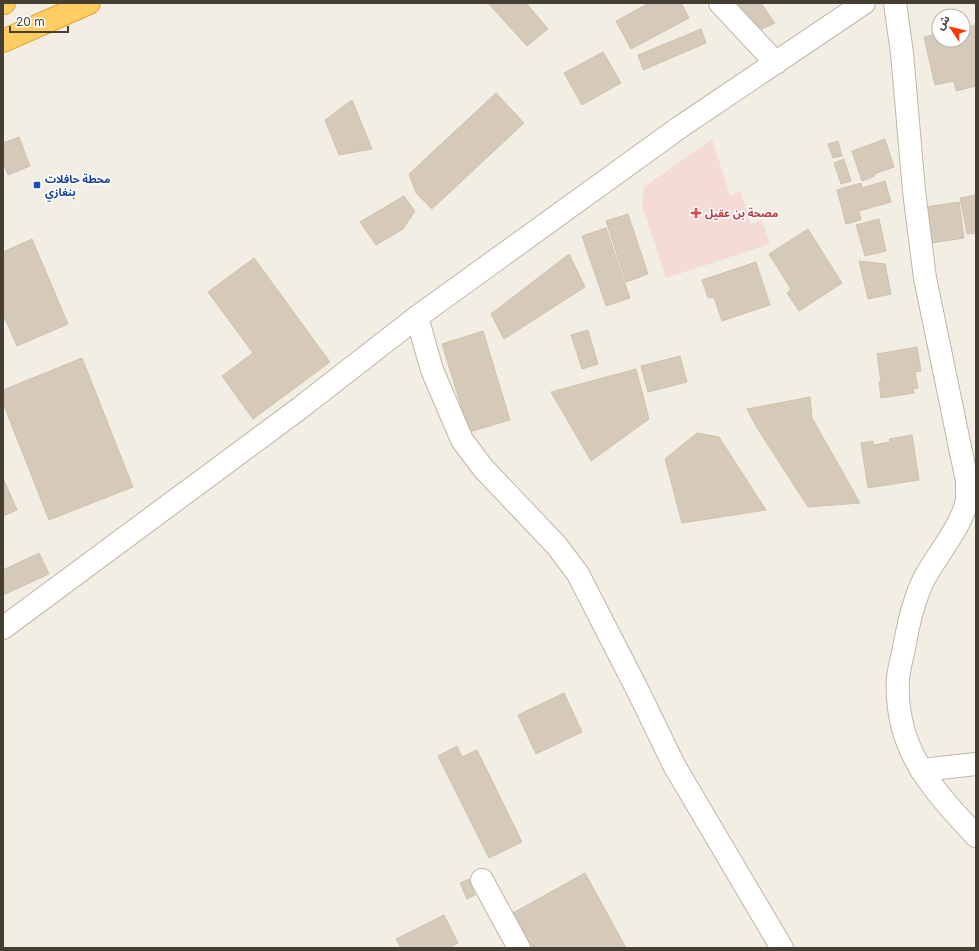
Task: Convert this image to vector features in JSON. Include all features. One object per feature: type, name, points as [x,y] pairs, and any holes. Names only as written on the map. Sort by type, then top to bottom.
[{"type":"highway","points":[[3,41],[89,3]]},
{"type":"street","points":[[720,3],[776,63]]},
{"type":"street","points":[[3,628],[300,408],[417,317],[680,127],[864,3]]},
{"type":"street","points":[[895,3],[902,53],[914,191],[925,278],[967,481],[967,499],[962,515],[924,579],[913,605],[898,678],[900,723],[909,749],[921,770],[945,803],[976,836]]},
{"type":"street","points":[[417,317],[432,370],[462,440],[483,468],[557,546],[578,574],[675,767],[782,948]]},
{"type":"street","points":[[921,770],[976,764]]},
{"type":"street","points":[[482,880],[519,948]]},
{"type":"shaded area","name":"مصحة بن عقيل","points":[[712,139],[730,195],[741,192],[751,224],[762,220],[770,244],[666,278],[642,205],[644,187]]},
{"type":"building","points":[[488,3],[526,3],[548,29],[527,46]]},
{"type":"building","points":[[649,3],[681,3],[689,18],[631,49],[616,21]]},
{"type":"building","points":[[730,3],[761,3],[775,23],[753,33]]},
{"type":"building","points":[[976,25],[976,86],[956,91],[954,81],[935,85],[924,37],[931,35],[931,48],[971,48],[971,26]]},
{"type":"building","points":[[701,29],[706,43],[643,70],[638,55]]},
{"type":"building","points":[[603,52],[621,83],[582,105],[564,73]]},
{"type":"building","points":[[496,93],[524,123],[432,209],[416,193],[409,174]]},
{"type":"building","points":[[352,100],[372,149],[339,155],[325,120]]},
{"type":"building","points":[[19,137],[30,166],[8,175],[3,162],[3,143]]},
{"type":"building","points":[[885,139],[894,167],[874,174],[875,176],[862,181],[852,151]]},
{"type":"building","points":[[838,141],[842,156],[833,158],[828,144]]},
{"type":"building","points":[[844,159],[851,181],[841,184],[834,163]]},
{"type":"building","points":[[885,181],[891,202],[859,211],[861,220],[846,224],[837,190],[861,183],[862,188]]},
{"type":"building","points":[[976,195],[976,233],[967,234],[960,198]]},
{"type":"building","points":[[404,196],[415,211],[403,229],[376,245],[360,222]]},
{"type":"building","points":[[959,202],[964,238],[931,243],[926,207]]},
{"type":"building","points":[[628,214],[648,274],[626,282],[606,221]]},
{"type":"building","points":[[879,219],[886,251],[865,256],[856,225]]},
{"type":"building","points":[[606,228],[630,298],[606,306],[582,236]]},
{"type":"building","points":[[808,229],[842,283],[799,311],[787,293],[791,289],[769,254]]},
{"type":"building","points":[[32,239],[68,324],[17,346],[3,314],[3,252]]},
{"type":"building","points":[[569,254],[585,287],[504,339],[491,314]]},
{"type":"building","points":[[254,258],[330,362],[253,419],[222,376],[253,353],[208,292]]},
{"type":"building","points":[[859,261],[885,264],[891,294],[868,299]]},
{"type":"building","points":[[756,262],[770,305],[722,321],[714,297],[708,298],[702,280]]},
{"type":"building","points":[[588,330],[598,364],[582,369],[571,335]]},
{"type":"building","points":[[483,331],[510,420],[469,432],[442,344]]},
{"type":"building","points":[[917,347],[921,371],[915,372],[918,388],[913,389],[914,393],[881,398],[879,382],[881,382],[877,354]]},
{"type":"building","points":[[680,356],[687,382],[648,392],[641,366]]},
{"type":"building","points":[[82,358],[133,487],[49,520],[3,403],[3,390]]},
{"type":"building","points":[[636,369],[649,419],[591,461],[551,392]]},
{"type":"building","points":[[810,397],[812,418],[860,503],[808,507],[757,428],[747,409]]},
{"type":"building","points":[[697,433],[719,437],[766,510],[682,523],[665,459]]},
{"type":"building","points":[[912,435],[919,480],[868,488],[861,443],[873,441],[873,445],[890,442],[889,439]]},
{"type":"building","points":[[3,478],[17,510],[3,516]]},
{"type":"building","points":[[39,553],[49,574],[3,595],[3,585],[5,584],[3,570]]},
{"type":"building","points":[[564,693],[582,732],[536,754],[518,715]]},
{"type":"building","points":[[457,746],[462,757],[477,750],[522,842],[489,858],[438,756]]},
{"type":"building","points":[[585,873],[626,948],[532,948],[513,913]]},
{"type":"building","points":[[469,879],[475,895],[467,899],[460,883]]},
{"type":"building","points":[[444,915],[458,943],[449,948],[401,948],[396,939]]},
{"type":"place","name":"محطة حافلات بنغازي","points":[[37,185]]},
{"type":"place","name":"مصحة بن عقيل","points":[[696,213]]}]
